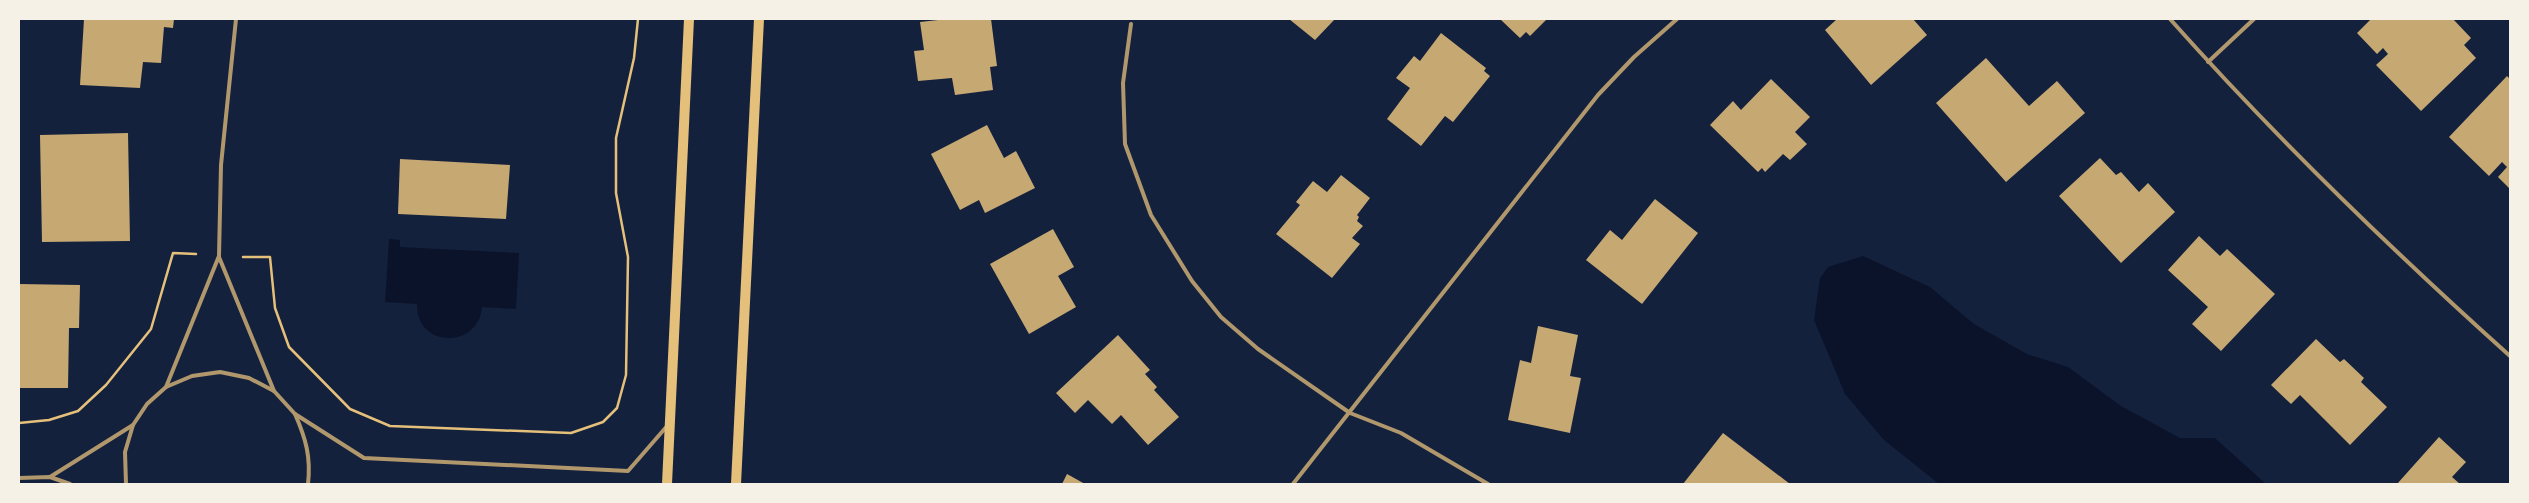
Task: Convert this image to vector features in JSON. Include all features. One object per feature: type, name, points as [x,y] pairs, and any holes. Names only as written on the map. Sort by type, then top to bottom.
[{"type":"main road","points":[[667,484],[689,19]]},
{"type":"main road","points":[[736,484],[759,19]]},
{"type":"street","points":[[166,387],[219,256],[221,165],[236,19]]},
{"type":"street","points":[[1293,484],[1598,95],[1634,57],[1677,19]]},
{"type":"street","points":[[2170,19],[2208,62],[2414,270],[2510,356]]},
{"type":"street","points":[[2208,62],[2254,19]]},
{"type":"street","points":[[1131,24],[1123,83],[1125,144],[1151,215],[1192,281],[1221,317],[1258,349],[1350,413],[1401,433],[1488,484]]},
{"type":"street","points":[[219,256],[274,391],[295,414],[364,458],[628,471],[670,423]]},
{"type":"street","points":[[126,484],[125,452],[133,425],[147,404],[166,387],[192,376],[220,372],[248,378],[274,391]]},
{"type":"street","points":[[295,414],[306,438],[310,463],[308,484]]},
{"type":"street","points":[[50,477],[133,425]]},
{"type":"street","points":[[19,478],[50,477],[70,484]]},
{"type":"path","points":[[270,257],[275,308],[289,347],[350,409],[390,426],[571,433],[603,422],[617,408],[626,375],[628,257],[616,193],[616,138],[634,58],[638,19]]},
{"type":"path","points":[[19,423],[49,420],[78,411],[106,385],[151,330],[173,253]]},
{"type":"water","points":[[389,239],[400,240],[400,247],[519,253],[516,309],[482,307],[478,321],[470,331],[460,336],[448,338],[436,336],[426,329],[419,319],[417,304],[385,302]]},
{"type":"water","points":[[1863,256],[1930,287],[1974,324],[2027,354],[2068,367],[2121,406],[2180,438],[2215,438],[2266,484],[1939,484],[1884,440],[1845,394],[1814,320],[1820,278],[1828,267]]},
{"type":"building","points":[[84,19],[174,19],[173,28],[164,27],[161,63],[143,62],[140,88],[80,85]]},
{"type":"building","points":[[947,19],[991,19],[997,66],[990,67],[993,90],[955,95],[952,78],[918,81],[914,51],[924,50],[920,22]]},
{"type":"building","points":[[1289,19],[1335,19],[1315,40]]},
{"type":"building","points":[[1500,19],[1547,19],[1530,36],[1526,32],[1520,38]]},
{"type":"building","points":[[1837,19],[1913,19],[1927,35],[1871,85],[1825,30]]},
{"type":"building","points":[[2371,19],[2453,19],[2471,38],[2464,45],[2476,58],[2421,111],[2376,65],[2388,54],[2383,48],[2377,54],[2357,33]]},
{"type":"building","points":[[1441,33],[1486,68],[1484,71],[1490,76],[1453,122],[1445,116],[1421,146],[1387,119],[1410,88],[1396,78],[1414,56],[1420,61]]},
{"type":"building","points":[[1986,58],[2029,106],[2057,81],[2085,113],[2006,182],[1936,103]]},
{"type":"building","points":[[2507,76],[2510,79],[2510,189],[2498,177],[2507,167],[2502,162],[2489,176],[2449,137]]},
{"type":"building","points":[[1771,79],[1810,117],[1795,132],[1807,144],[1790,160],[1783,154],[1765,172],[1762,168],[1758,172],[1710,125],[1733,101],[1741,110]]},
{"type":"building","points":[[987,125],[1004,158],[1016,151],[1035,188],[985,213],[979,200],[960,210],[931,154]]},
{"type":"building","points":[[128,133],[130,241],[42,242],[40,135]]},
{"type":"building","points":[[2100,158],[2116,175],[2121,172],[2139,192],[2148,183],[2175,212],[2121,263],[2059,196]]},
{"type":"building","points":[[400,159],[510,165],[506,219],[398,214]]},
{"type":"building","points":[[1341,175],[1370,198],[1357,215],[1359,217],[1357,221],[1363,226],[1352,238],[1360,244],[1332,278],[1276,234],[1300,205],[1296,202],[1313,181],[1327,192]]},
{"type":"building","points":[[1655,199],[1698,233],[1642,304],[1586,260],[1610,230],[1622,240]]},
{"type":"building","points":[[1053,229],[1074,267],[1058,276],[1076,307],[1029,334],[990,264]]},
{"type":"building","points":[[2199,236],[2220,256],[2227,249],[2275,294],[2221,351],[2192,324],[2208,307],[2168,270]]},
{"type":"building","points":[[19,284],[80,285],[79,328],[69,328],[68,388],[19,388]]},
{"type":"building","points":[[1538,326],[1578,335],[1570,376],[1581,378],[1570,433],[1508,420],[1520,360],[1531,363]]},
{"type":"building","points":[[1118,335],[1150,370],[1145,374],[1157,387],[1154,390],[1179,417],[1148,445],[1121,415],[1112,424],[1088,400],[1075,413],[1056,393]]},
{"type":"building","points":[[2316,339],[2340,362],[2344,359],[2364,378],[2361,382],[2387,407],[2350,445],[2300,395],[2291,404],[2271,385]]},
{"type":"building","points":[[1723,433],[1790,484],[1683,484]]},
{"type":"building","points":[[2439,437],[2466,462],[2452,477],[2460,484],[2397,484]]},
{"type":"building","points":[[1067,474],[1085,484],[1062,484]]}]
